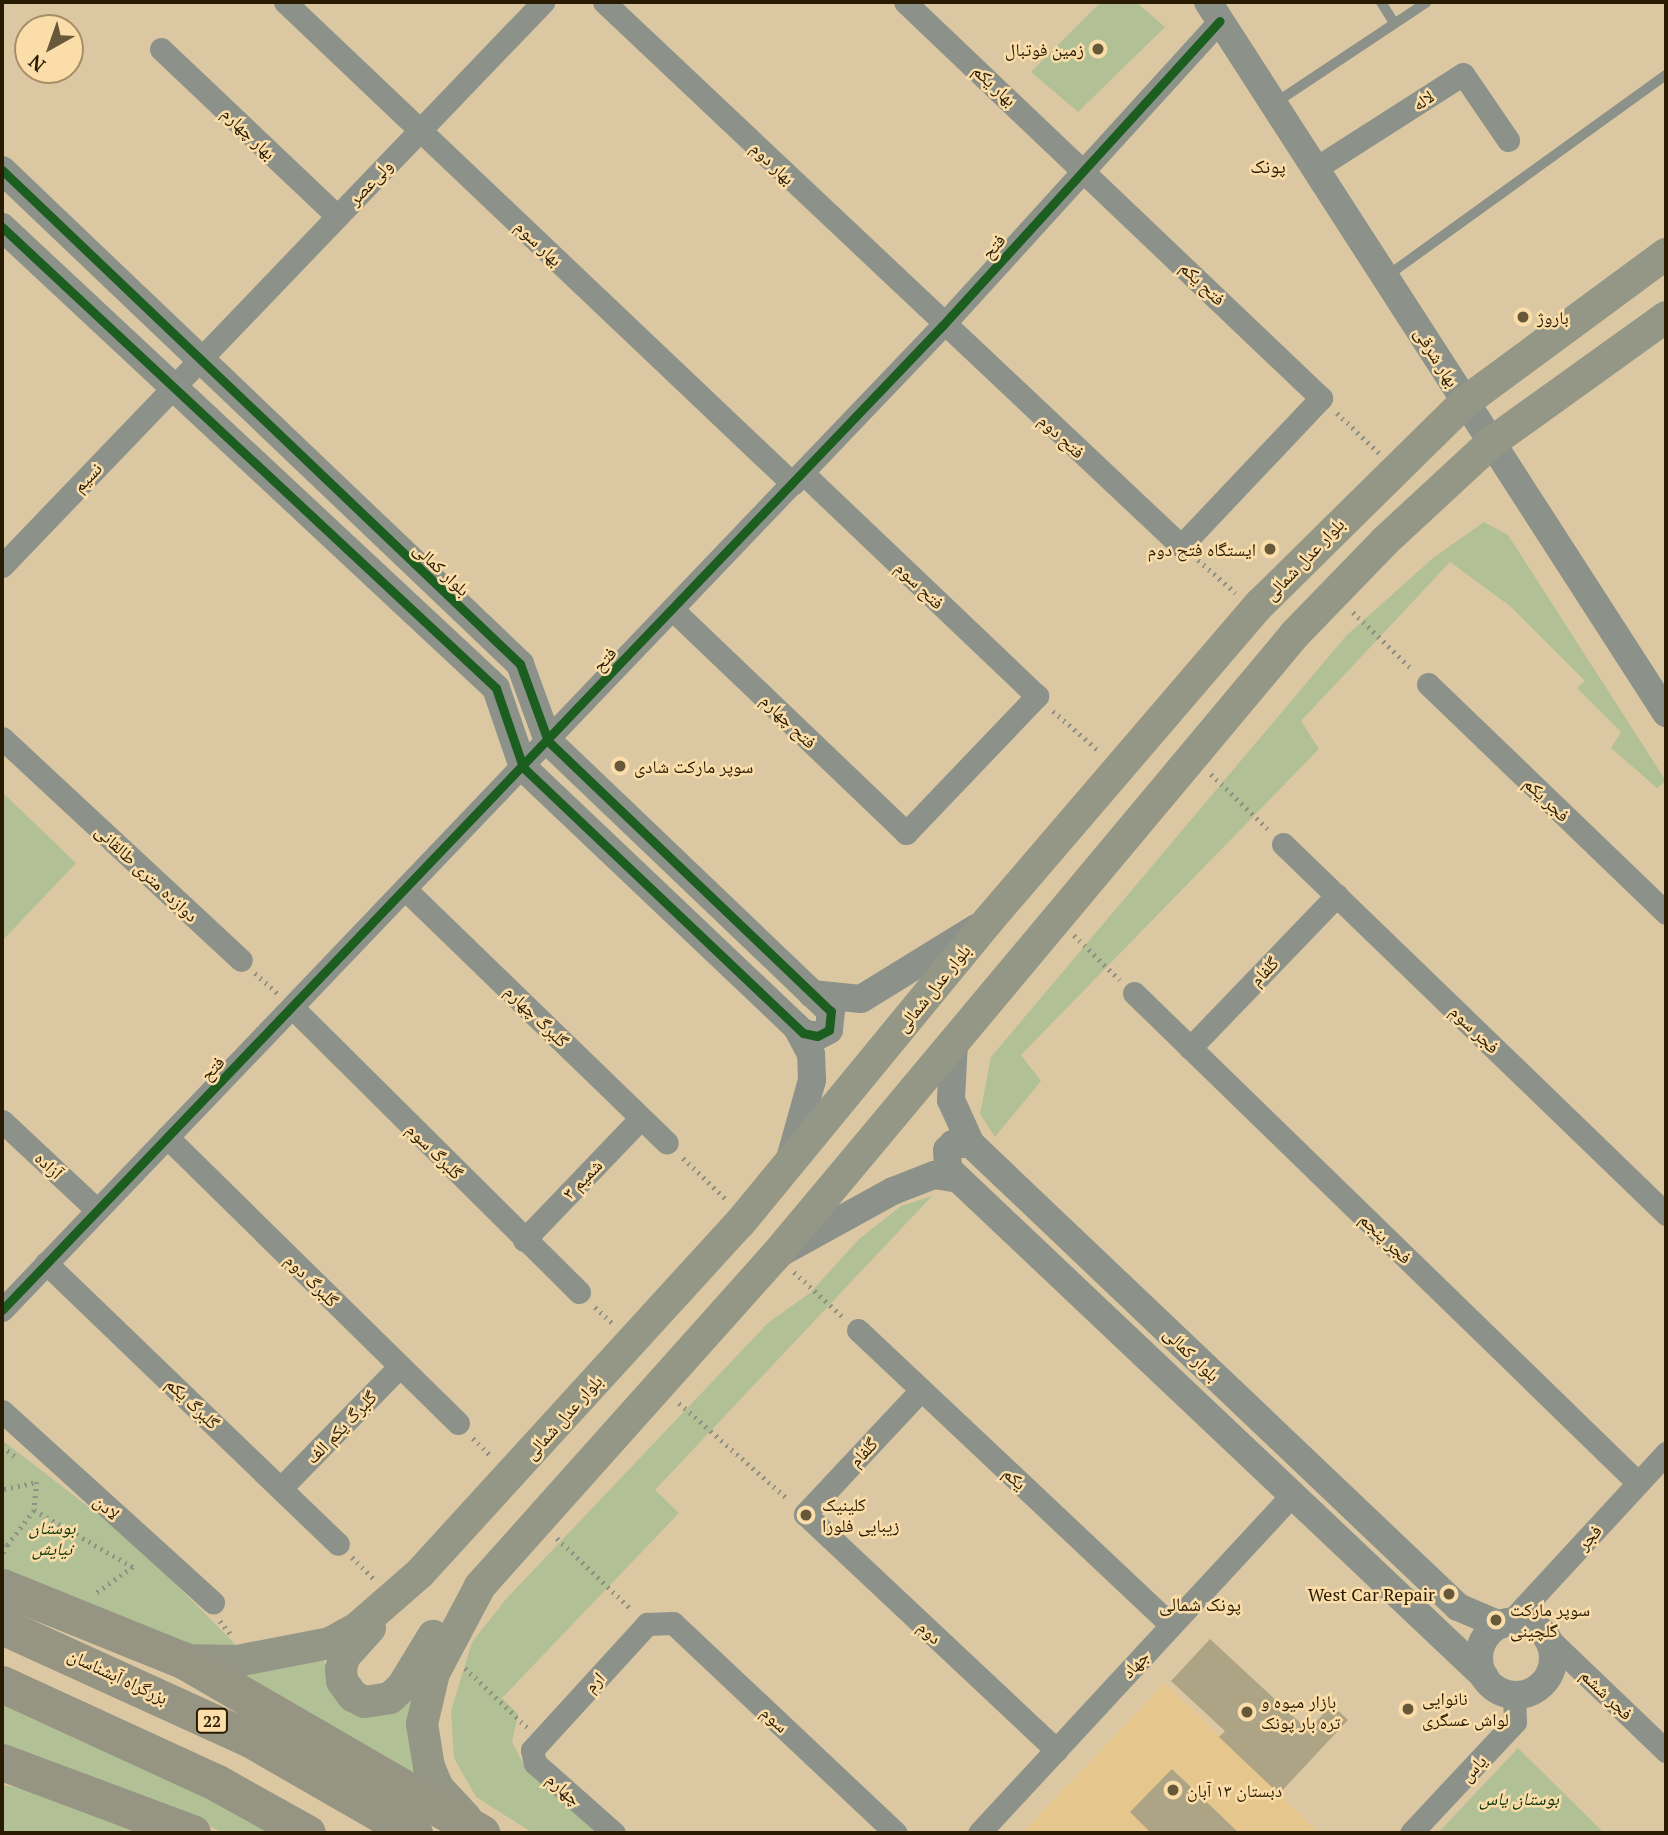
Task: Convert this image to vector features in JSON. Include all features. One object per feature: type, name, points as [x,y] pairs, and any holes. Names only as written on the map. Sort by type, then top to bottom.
[{"type":"highway","points":[[2,1587],[183,1660],[479,1831]]},
{"type":"highway","name":"بزرگراه آبشناسان","points":[[2,1626],[252,1740],[414,1833]]},
{"type":"highway","points":[[2,1684],[217,1783],[307,1833]]},
{"type":"highway","points":[[2,1762],[192,1833]]},
{"type":"main road","name":"بلوار عدل شمالی","points":[[183,1660],[237,1661],[306,1651],[356,1628],[420,1573],[745,1218],[988,921],[1255,610],[1465,402],[1666,254]]},
{"type":"main road","points":[[420,1573],[344,1657],[342,1681],[353,1696],[377,1703],[390,1698],[438,1631],[776,1255],[1193,756],[1334,594],[1492,442],[1666,317]]},
{"type":"main road","points":[[479,1831],[438,1788],[429,1768],[422,1724],[425,1698],[446,1649],[480,1586]]},
{"type":"street","name":"بهار سوم","points":[[285,2],[798,478]]},
{"type":"street","name":"ولی‌عصر","points":[[173,388],[543,2]]},
{"type":"street","name":"بهار دوم","points":[[604,2],[943,325]]},
{"type":"street","name":"بهار یکم","points":[[905,2],[1084,168]]},
{"type":"street","name":"فتح","points":[[2,1310],[407,890],[943,325],[1084,168],[1214,11]]},
{"type":"street","name":"بهار شرقی","points":[[1214,11],[1666,712]]},
{"type":"street","name":"بهار چهارم","points":[[162,49],[337,216]]},
{"type":"street","name":"لاله","points":[[1316,168],[1463,74],[1508,140]]},
{"type":"street","name":"فتح یکم","points":[[1084,168],[1321,398]]},
{"type":"street","name":"بلوار کمالی","points":[[2,170],[198,362],[520,664],[548,741],[821,1002]]},
{"type":"street","points":[[2,227],[496,688],[523,767],[800,1030],[811,1055],[812,1080],[787,1168]]},
{"type":"street","name":"فتح دوم","points":[[943,325],[1181,546]]},
{"type":"street","name":"نسیم","points":[[2,566],[173,388]]},
{"type":"street","points":[[1181,546],[1321,398]]},
{"type":"street","name":"فتح سوم","points":[[798,478],[1037,696]]},
{"type":"street","name":"فتح چهارم","points":[[672,610],[906,833],[1037,696]]},
{"type":"street","name":"فجر یکم","points":[[1428,684],[1666,914]]},
{"type":"street","name":"دوازده متری طالقانی","points":[[2,738],[241,960]]},
{"type":"street","name":"فجر سوم","points":[[1283,844],[1666,1214]]},
{"type":"street","name":"گلبرگ چهارم","points":[[407,890],[667,1143]]},
{"type":"street","name":"گلفام","points":[[1191,1048],[1337,895]]},
{"type":"street","points":[[800,1030],[824,1034],[832,1022],[821,1002],[861,999],[988,921]]},
{"type":"street","name":"فجر پنجم","points":[[1134,993],[1639,1483]]},
{"type":"street","name":"گلبرگ سوم","points":[[293,1008],[579,1292]]},
{"type":"street","name":"بلوار کمالی","points":[[954,1042],[951,1100],[971,1144],[1458,1607],[1505,1623]]},
{"type":"street","name":"شمیم ۳","points":[[524,1240],[641,1118]]},
{"type":"street","name":"آزاده","points":[[2,1121],[97,1210]]},
{"type":"street","name":"گلبرگ دوم","points":[[167,1137],[458,1423]]},
{"type":"street","points":[[776,1255],[893,1191],[934,1175],[953,1174],[947,1150],[953,1144],[971,1144]]},
{"type":"street","name":"بلوار کمالی","points":[[953,1174],[1485,1677]]},
{"type":"street","name":"گلبرگ یکم","points":[[46,1263],[338,1544]]},
{"type":"street","name":"یکم","points":[[858,1330],[1171,1625]]},
{"type":"street","name":"گلبرگ یکم الف","points":[[281,1488],[400,1366]]},
{"type":"street","name":"گلفام","points":[[805,1514],[921,1390]]},
{"type":"street","name":"لادن","points":[[2,1411],[212,1602]]},
{"type":"street","name":"فجر","points":[[1505,1623],[1666,1454]]},
{"type":"street","name":"جهاد","points":[[979,1833],[1291,1496]]},
{"type":"street","name":"دوم","points":[[805,1514],[1056,1750]]},
{"type":"street","name":"سوم","points":[[647,1625],[673,1623],[896,1833]]},
{"type":"street","points":[[1505,1623],[1531,1624],[1547,1637],[1553,1659],[1546,1681],[1537,1689],[1514,1695],[1492,1686],[1485,1677],[1480,1665],[1483,1642],[1505,1623]]},
{"type":"street","name":"ارم","points":[[540,1740],[647,1625]]},
{"type":"street","name":"فجر ششم","points":[[1547,1637],[1666,1751]]},
{"type":"street","name":"یاس","points":[[1410,1833],[1515,1722],[1514,1695]]},
{"type":"street","name":"چهارم","points":[[540,1740],[531,1751],[535,1763],[614,1833]]},
{"type":"street","points":[[2,1779],[83,1793]]},
{"type":"lane","points":[[1381,2],[1394,23]]},
{"type":"lane","points":[[1275,103],[1427,2]]},
{"type":"lane","points":[[1386,276],[1666,75]]},
{"type":"path","points":[[1321,398],[1395,469]]},
{"type":"path","points":[[1181,546],[1255,610]]},
{"type":"path","points":[[1334,594],[1428,684]]},
{"type":"path","points":[[1037,696],[1119,768]]},
{"type":"path","points":[[1193,756],[1283,844]]},
{"type":"path","points":[[1057,919],[1134,993]]},
{"type":"path","points":[[241,960],[293,1008]]},
{"type":"path","points":[[667,1143],[745,1218]]},
{"type":"path","points":[[776,1255],[858,1330]]},
{"type":"path","points":[[579,1292],[632,1342]]},
{"type":"path","points":[[660,1385],[805,1514]]},
{"type":"path","points":[[458,1423],[510,1475]]},
{"type":"path","points":[[2,1557],[4,1543],[34,1510],[37,1482],[4,1489]]},
{"type":"path","points":[[34,1510],[133,1567],[88,1600]]},
{"type":"path","points":[[538,1520],[647,1625]]},
{"type":"path","points":[[338,1544],[392,1597]]},
{"type":"path","points":[[446,1649],[540,1740]]},
{"type":"shaded area","points":[[1165,1683],[1319,1833],[1022,1833]]},
{"type":"green space","name":"زمین فوتبال","points":[[1101,2],[1136,2],[1165,27],[1078,112],[1031,72]]},
{"type":"green space","points":[[1484,522],[1508,535],[1666,781],[1657,788],[1611,748],[1621,732],[1577,688],[1585,681],[1510,606],[1450,562],[1301,721],[1319,749],[1021,1055],[1041,1081],[995,1137],[980,1114],[991,1057],[1346,636],[1433,558]]},
{"type":"green space","points":[[2,792],[76,863],[2,941]]},
{"type":"green space","points":[[932,1196],[655,1490],[679,1513],[502,1698],[518,1714],[512,1742],[527,1770],[600,1833],[533,1833],[476,1797],[454,1758],[451,1711],[472,1642],[506,1599],[769,1322],[810,1293],[859,1239],[901,1206]]},
{"type":"green space","name":"بوستان نیایش","points":[[2,1440],[134,1542],[240,1649],[191,1644],[2,1572]]},
{"type":"green space","points":[[323,1657],[332,1689],[365,1716],[390,1714],[414,1697],[419,1776],[207,1669]]},
{"type":"green space","points":[[2,1703],[93,1739],[274,1833],[223,1833],[202,1822],[2,1752]]},
{"type":"green space","name":"بوستان یاس","points":[[1518,1748],[1604,1833],[1438,1833]]},
{"type":"green space","points":[[2,1785],[41,1792],[169,1833],[2,1833]]},
{"type":"building","name":"بازار ميوه و تره بار پونک","points":[[1210,1639],[1308,1730],[1332,1705],[1348,1720],[1279,1794],[1219,1737],[1225,1731],[1171,1681]]},
{"type":"building","name":"دبستان ۱۳ آبان","points":[[1172,1769],[1239,1833],[1151,1833],[1130,1812]]},
{"type":"cycle path","points":[[2,1310],[943,325],[1220,21]]},
{"type":"cycle path","points":[[2,170],[520,664],[548,741],[831,1011],[829,1030],[817,1036],[803,1033],[523,767],[496,688],[2,227]]},
{"type":"place","name":"زمین فوتبال","points":[[1098,49]]},
{"type":"place","name":"باروژ","points":[[1523,317]]},
{"type":"place","name":"ایستگاه فتح دوم","points":[[1270,549]]},
{"type":"place","name":"سوپر مارکت شادی","points":[[620,766]]},
{"type":"place","name":"کلینیک زیبایی فلورا","points":[[806,1515]]},
{"type":"place","name":"West Car Repair","points":[[1449,1594]]},
{"type":"place","name":"سوپر مارکت گلچینی","points":[[1496,1620]]},
{"type":"place","name":"نانوایی لواش عسگری","points":[[1408,1709]]},
{"type":"place","name":"بازار ميوه و تره بار پونک","points":[[1247,1712]]},
{"type":"place","name":"دبستان ۱۳ آبان","points":[[1173,1790]]},
{"type":"district","name":"پونک","points":[[1268,166]]},
{"type":"district","name":"پونک شمالی","points":[[1200,1604]]}]
